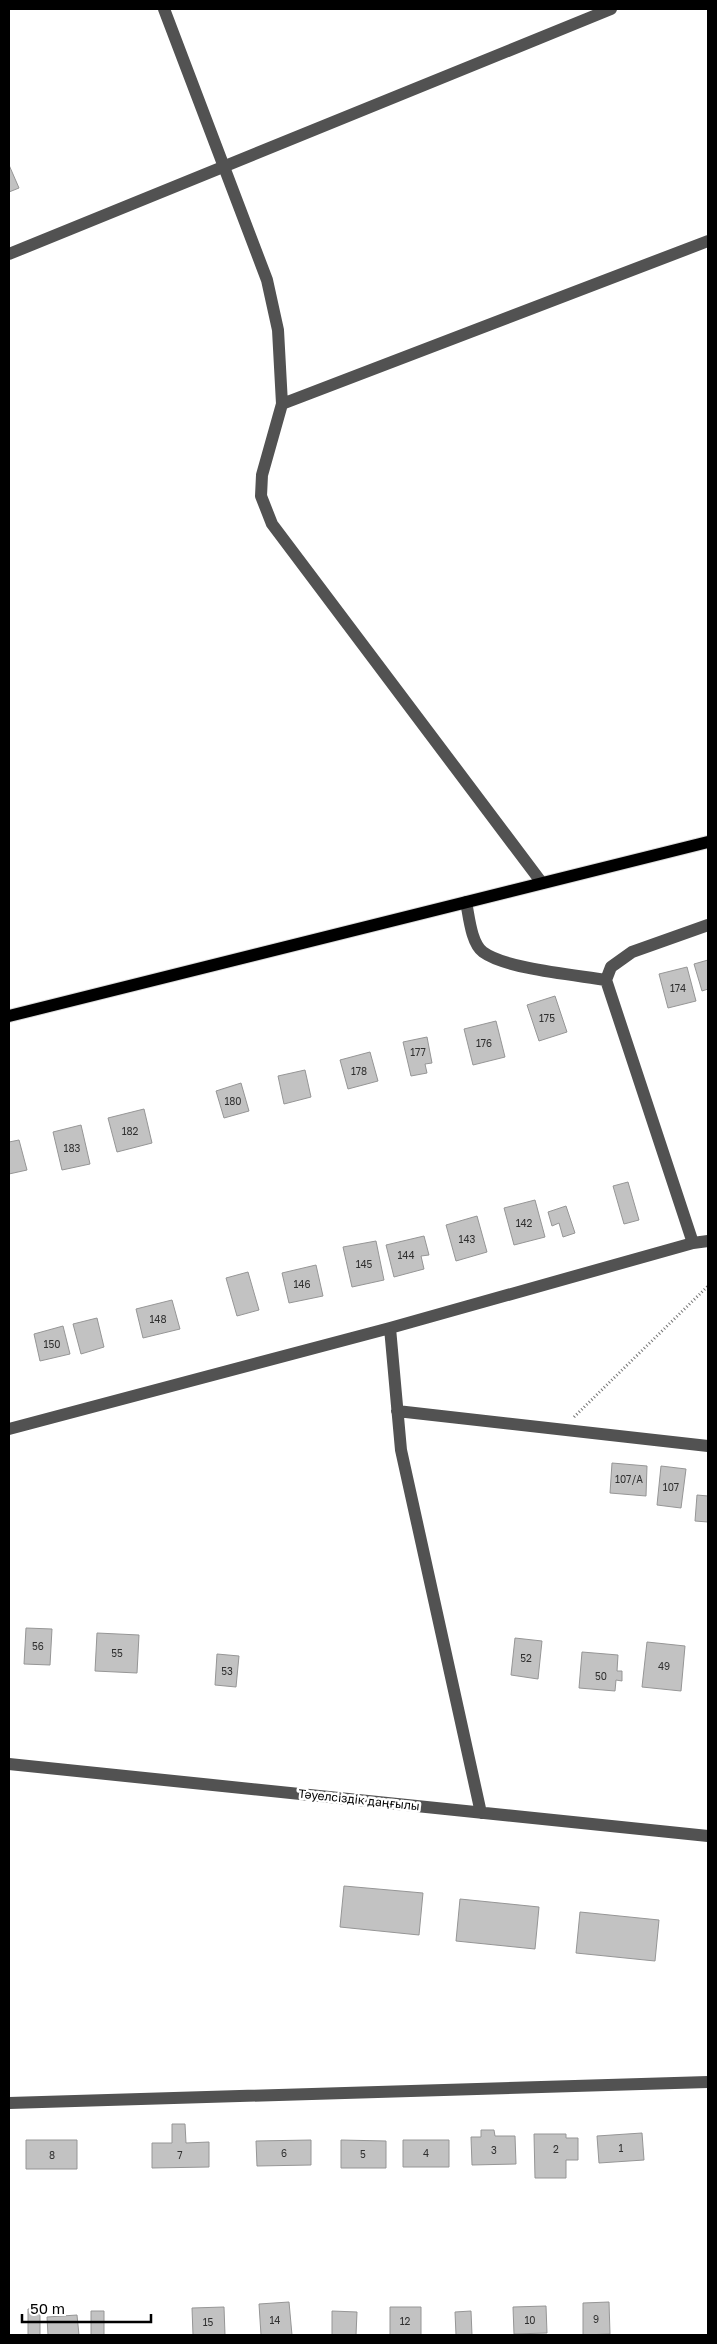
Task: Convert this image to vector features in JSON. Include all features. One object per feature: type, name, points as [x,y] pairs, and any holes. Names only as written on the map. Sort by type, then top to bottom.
[{"type":"main road","points":[[9,1016],[708,842]]},
{"type":"street","points":[[164,9],[267,280],[278,330],[282,404],[262,475],[261,496],[272,524],[542,883]]},
{"type":"street","points":[[9,254],[611,9]]},
{"type":"street","points":[[282,404],[708,241]]},
{"type":"street","points":[[466,902],[472,934],[482,952],[516,966],[606,980]]},
{"type":"street","points":[[692,1243],[606,980],[611,967],[632,952],[708,925]]},
{"type":"street","points":[[9,1430],[390,1328],[692,1243],[708,1241]]},
{"type":"street","points":[[390,1328],[401,1450],[480,1813]]},
{"type":"street","points":[[397,1411],[562,1428],[708,1446]]},
{"type":"street","name":"Тәуелсіздік даңғылы","points":[[9,1764],[708,1836]]},
{"type":"street","points":[[9,2103],[708,2082]]},
{"type":"path","points":[[562,1428],[708,1286]]},
{"type":"building","points":[[9,165],[19,188],[9,192]]},
{"type":"building","points":[[708,960],[708,989],[702,991],[694,964]]},
{"type":"building","points":[[687,967],[696,1001],[668,1008],[659,974]]},
{"type":"building","points":[[555,996],[567,1032],[539,1041],[527,1005]]},
{"type":"building","points":[[496,1021],[505,1057],[473,1065],[464,1029]]},
{"type":"building","points":[[427,1037],[432,1063],[425,1064],[427,1073],[411,1076],[403,1042]]},
{"type":"building","points":[[370,1052],[378,1081],[348,1089],[340,1060]]},
{"type":"building","points":[[305,1070],[311,1097],[284,1104],[278,1076]]},
{"type":"building","points":[[241,1083],[249,1111],[224,1118],[216,1091]]},
{"type":"building","points":[[144,1109],[152,1143],[117,1152],[108,1118]]},
{"type":"building","points":[[81,1125],[90,1164],[62,1170],[53,1132]]},
{"type":"building","points":[[19,1140],[27,1170],[9,1174],[9,1142]]},
{"type":"building","points":[[628,1182],[639,1220],[624,1224],[613,1186]]},
{"type":"building","points":[[535,1200],[545,1237],[514,1245],[504,1208]]},
{"type":"building","points":[[566,1206],[575,1233],[563,1237],[559,1223],[552,1226],[548,1212]]},
{"type":"building","points":[[477,1216],[487,1252],[456,1261],[446,1225]]},
{"type":"building","points":[[424,1236],[429,1255],[421,1256],[424,1269],[394,1277],[386,1245]]},
{"type":"building","points":[[376,1241],[384,1280],[352,1287],[343,1247]]},
{"type":"building","points":[[316,1265],[323,1296],[289,1303],[282,1273]]},
{"type":"building","points":[[248,1272],[259,1310],[237,1316],[226,1278]]},
{"type":"building","points":[[172,1300],[180,1329],[143,1338],[136,1309]]},
{"type":"building","points":[[97,1318],[104,1347],[81,1354],[73,1324]]},
{"type":"building","points":[[63,1326],[70,1354],[40,1361],[34,1334]]},
{"type":"building","points":[[612,1463],[647,1466],[646,1496],[610,1493]]},
{"type":"building","points":[[661,1466],[686,1469],[681,1508],[657,1505]]},
{"type":"building","points":[[697,1495],[708,1496],[708,1522],[695,1521]]},
{"type":"building","points":[[26,1628],[52,1629],[50,1665],[24,1664]]},
{"type":"building","points":[[97,1633],[139,1635],[137,1673],[95,1671]]},
{"type":"building","points":[[515,1638],[542,1641],[538,1679],[511,1675]]},
{"type":"building","points":[[647,1642],[685,1646],[681,1691],[642,1687]]},
{"type":"building","points":[[582,1652],[618,1655],[617,1671],[622,1671],[622,1681],[616,1680],[615,1691],[579,1688]]},
{"type":"building","points":[[217,1654],[239,1656],[236,1687],[215,1685]]},
{"type":"building","points":[[344,1886],[423,1893],[419,1935],[340,1927]]},
{"type":"building","points":[[460,1899],[539,1907],[535,1949],[456,1941]]},
{"type":"building","points":[[580,1912],[659,1920],[655,1961],[576,1953]]},
{"type":"building","points":[[172,2124],[185,2124],[186,2143],[209,2142],[209,2167],[152,2168],[152,2143],[172,2143]]},
{"type":"building","points":[[481,2130],[494,2130],[495,2136],[515,2136],[516,2164],[472,2165],[471,2137],[481,2137]]},
{"type":"building","points":[[642,2133],[644,2160],[599,2163],[597,2136]]},
{"type":"building","points":[[534,2134],[566,2134],[566,2138],[578,2138],[578,2160],[566,2160],[566,2178],[535,2178]]},
{"type":"building","points":[[26,2140],[77,2140],[77,2169],[26,2169]]},
{"type":"building","points":[[311,2140],[311,2165],[257,2166],[256,2141]]},
{"type":"building","points":[[341,2140],[386,2141],[386,2168],[341,2168]]},
{"type":"building","points":[[403,2140],[449,2140],[449,2167],[403,2167]]},
{"type":"building","points":[[289,2302],[292,2335],[261,2335],[259,2304]]},
{"type":"building","points":[[609,2302],[610,2334],[583,2335],[583,2303]]},
{"type":"building","points":[[546,2306],[547,2333],[514,2334],[513,2307]]},
{"type":"building","points":[[224,2307],[225,2335],[193,2335],[192,2308]]},
{"type":"building","points":[[390,2307],[421,2307],[421,2335],[390,2335]]},
{"type":"building","points":[[28,2309],[40,2309],[40,2335],[28,2335]]},
{"type":"building","points":[[91,2311],[104,2311],[104,2335],[91,2335]]},
{"type":"building","points":[[332,2311],[357,2312],[356,2335],[332,2335]]},
{"type":"building","points":[[471,2311],[472,2335],[456,2335],[455,2312]]},
{"type":"building","points":[[77,2315],[79,2335],[48,2335],[47,2317]]}]
